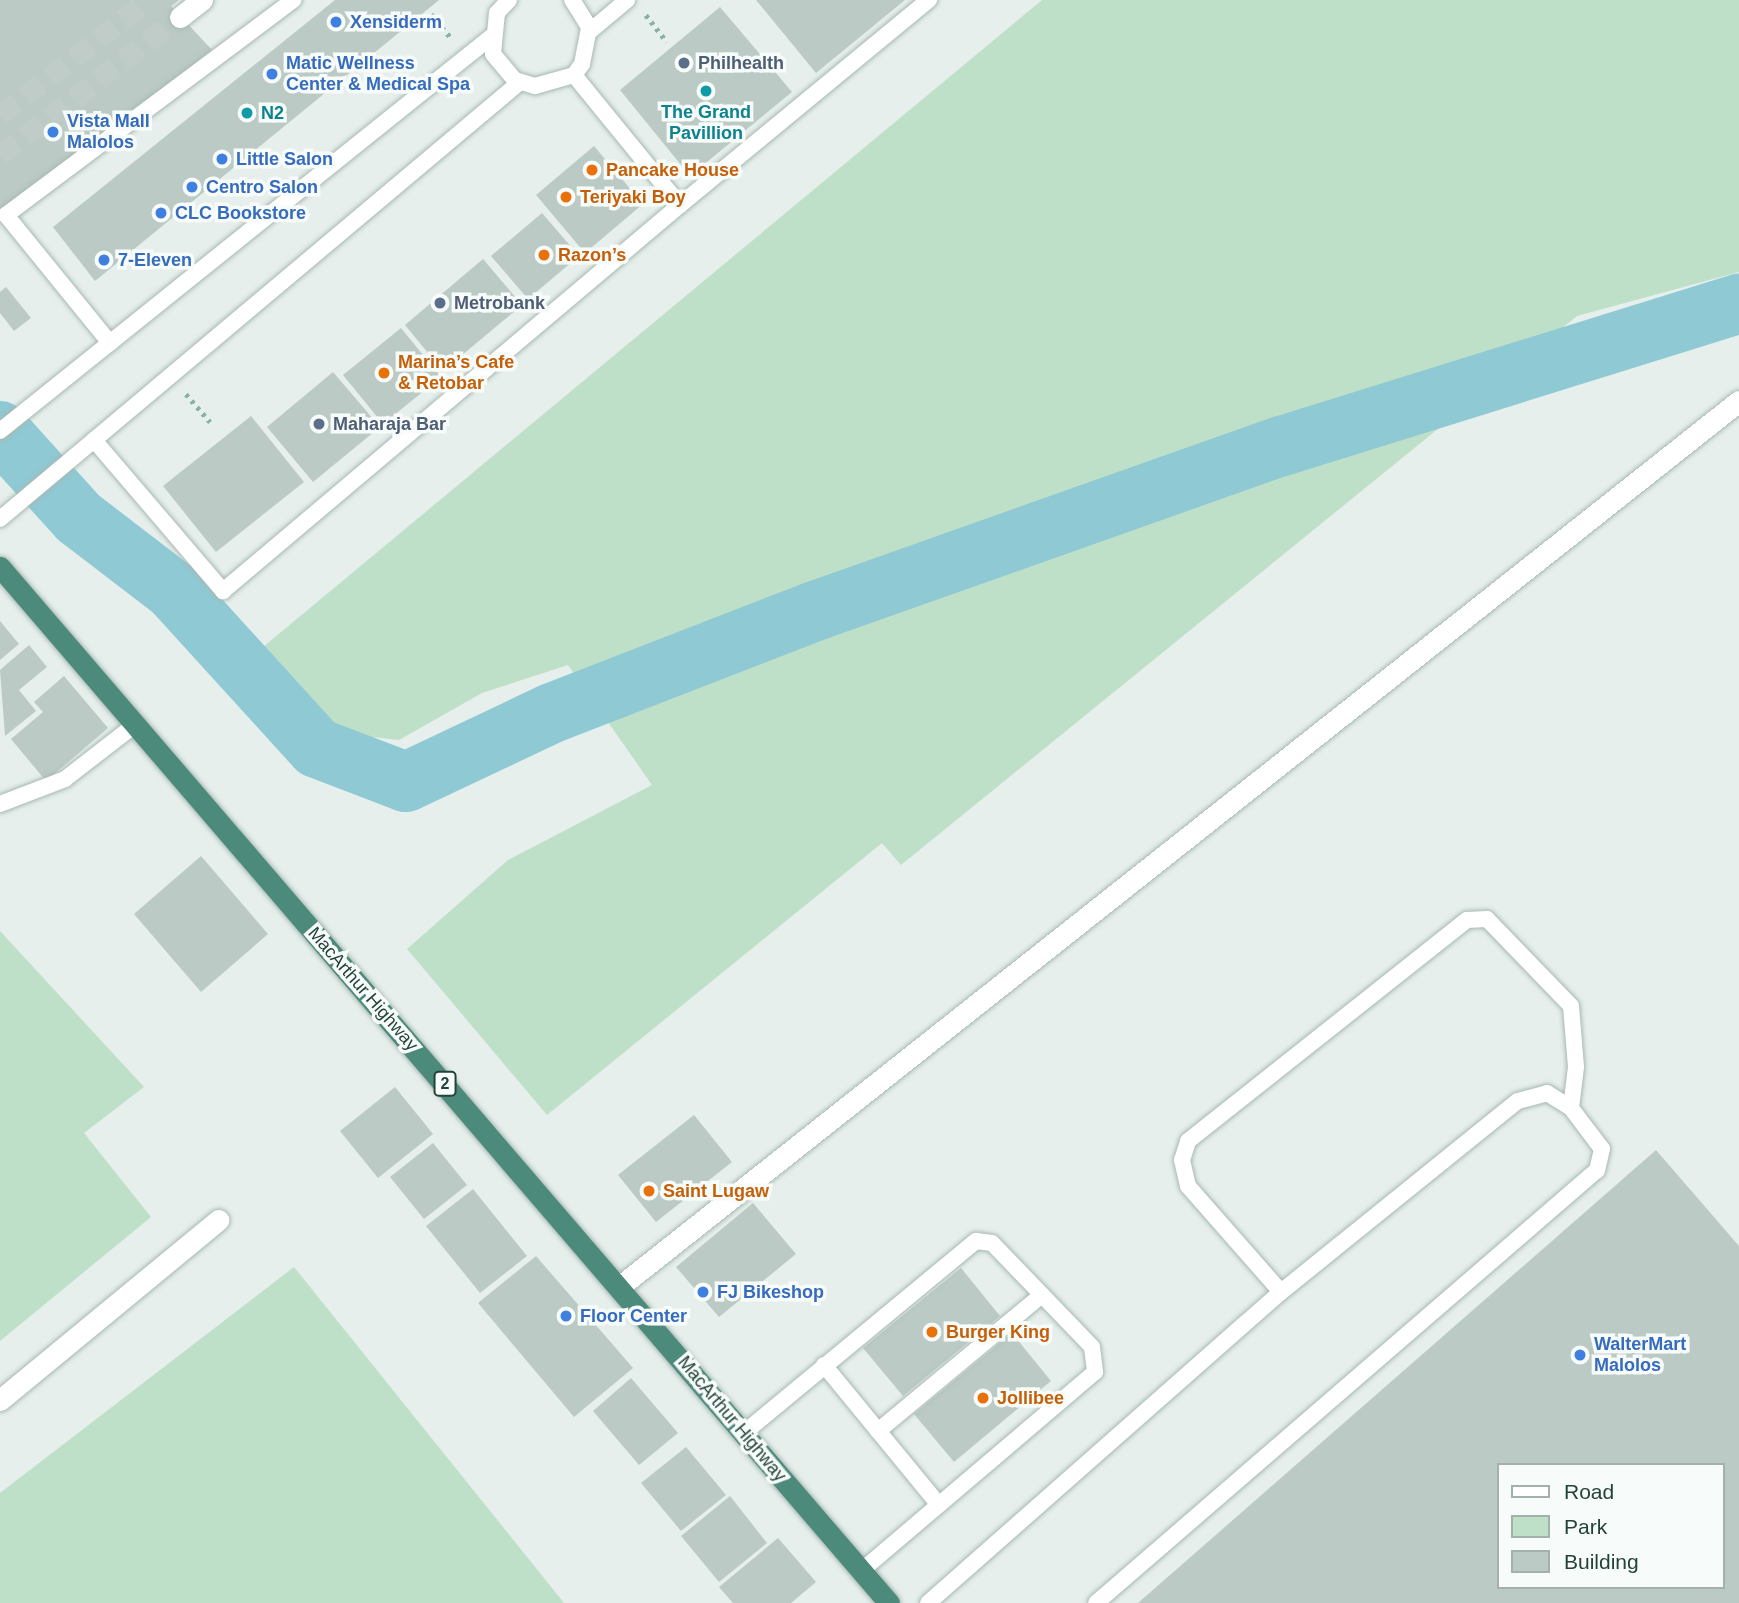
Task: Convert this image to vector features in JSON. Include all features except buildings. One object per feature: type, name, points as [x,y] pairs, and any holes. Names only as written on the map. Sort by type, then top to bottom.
[{"type":"highway","name":"MacArthur Highway","points":[[0,567],[889,1603]]},
{"type":"street","points":[[180,17],[202,0]]},
{"type":"street","points":[[619,1287],[1739,401]]},
{"type":"street","points":[[0,1400],[218,1220]]},
{"type":"lane","points":[[110,344],[6,215],[293,0]]},
{"type":"lane","points":[[509,0],[497,13],[491,37],[502,69],[520,82],[552,85],[574,75],[588,49],[589,32],[572,0]]},
{"type":"lane","points":[[589,32],[627,0]]},
{"type":"lane","points":[[94,440],[223,591],[680,205],[929,0]]},
{"type":"lane","points":[[0,431],[491,37]]},
{"type":"lane","points":[[574,75],[680,205]]},
{"type":"lane","points":[[0,519],[520,82]]},
{"type":"lane","points":[[0,804],[65,779],[136,724]]},
{"type":"lane","points":[[1281,1292],[1188,1186],[1182,1160],[1188,1141],[1467,920],[1487,919],[1570,1006],[1576,1067],[1571,1108]]},
{"type":"lane","points":[[928,1603],[1281,1292],[1518,1101],[1547,1093],[1571,1108],[1602,1149],[1597,1170],[1096,1603]]},
{"type":"lane","points":[[745,1432],[976,1241],[992,1243],[1092,1347],[1095,1371],[860,1572]]},
{"type":"lane","points":[[878,1431],[1042,1295]]},
{"type":"lane","points":[[824,1366],[939,1505]]},
{"type":"path","points":[[642,10],[667,42]]},
{"type":"green space","points":[[1042,0],[1739,0],[1739,272],[1577,316],[901,865],[882,843],[547,1115],[407,949],[508,860],[652,785],[568,665],[482,693],[399,740],[345,734],[257,652]]},
{"type":"green space","points":[[0,931],[144,1087],[84,1133],[151,1217],[0,1341]]},
{"type":"green space","points":[[294,1267],[564,1603],[0,1603],[0,1493]]},
{"type":"waterway","points":[[0,431],[79,518],[174,591],[317,748],[406,782],[552,713],[818,610],[1282,446],[1739,304]]},
{"type":"tunnel","points":[[0,115],[148,0]]},
{"type":"tunnel","points":[[0,155],[180,17]]},
{"type":"place","name":"Xensiderm","points":[[336,22]]},
{"type":"place","name":"Philhealth","points":[[684,63]]},
{"type":"place","name":"Matic Wellness Center & Medical Spa","points":[[272,74]]},
{"type":"place","name":"The Grand Pavillion","points":[[706,91]]},
{"type":"place","name":"N2","points":[[247,113]]},
{"type":"place","name":"Vista Mall Malolos","points":[[53,132]]},
{"type":"place","name":"Little Salon","points":[[222,159]]},
{"type":"place","name":"Pancake House","points":[[592,170]]},
{"type":"place","name":"Centro Salon","points":[[192,187]]},
{"type":"place","name":"Teriyaki Boy","points":[[566,197]]},
{"type":"place","name":"CLC Bookstore","points":[[161,213]]},
{"type":"place","name":"Razon’s","points":[[544,255]]},
{"type":"place","name":"7-Eleven","points":[[104,260]]},
{"type":"place","name":"Metrobank","points":[[440,303]]},
{"type":"place","name":"Marina’s Cafe & Retobar","points":[[384,373]]},
{"type":"place","name":"Maharaja Bar","points":[[319,424]]},
{"type":"place","name":"Saint Lugaw","points":[[649,1191]]},
{"type":"place","name":"FJ Bikeshop","points":[[703,1292]]},
{"type":"place","name":"Floor Center","points":[[566,1316]]},
{"type":"place","name":"Burger King","points":[[932,1332]]},
{"type":"place","name":"WalterMart Malolos","points":[[1580,1355]]},
{"type":"place","name":"Jollibee","points":[[983,1398]]}]
